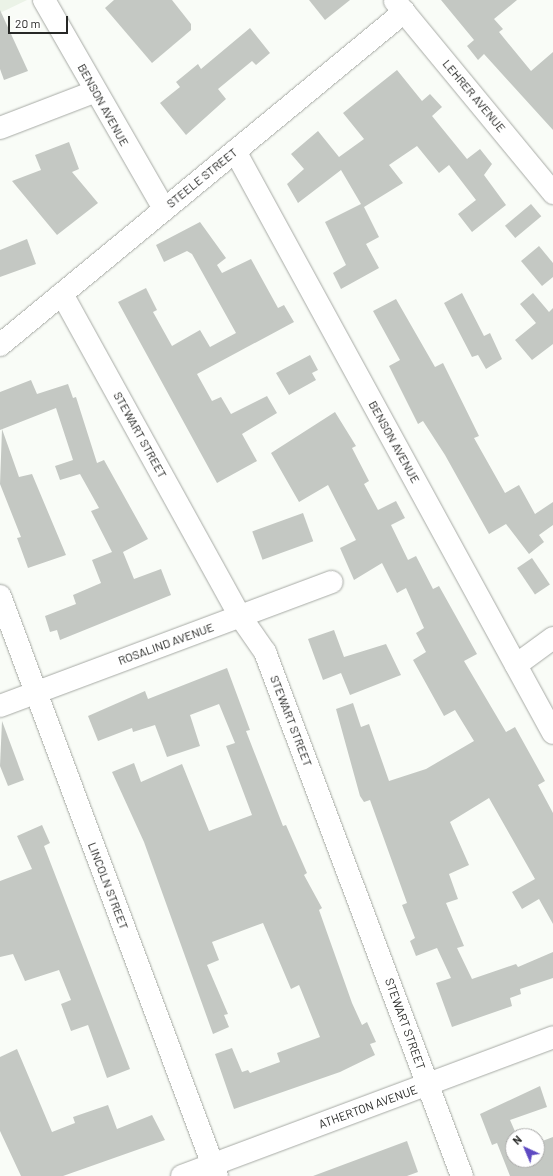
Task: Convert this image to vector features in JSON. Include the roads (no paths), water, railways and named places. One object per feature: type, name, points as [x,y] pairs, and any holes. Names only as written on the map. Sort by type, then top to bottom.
[{"type":"street","name":"BENSON AVENUE","points":[[44,0],[94,92],[164,209]]},
{"type":"street","name":"STEELE STREET","points":[[0,345],[235,151],[399,6]]},
{"type":"street","name":"LEHRER AVENUE","points":[[399,6],[553,193]]},
{"type":"street","points":[[0,128],[94,92]]},
{"type":"street","name":"BENSON AVENUE","points":[[235,151],[553,733]]},
{"type":"street","name":"STEWART STREET","points":[[62,294],[240,616],[273,671],[462,1176]]},
{"type":"street","name":"ROSALIND AVENUE","points":[[0,706],[332,582]]},
{"type":"street","name":"LINCOLN STREET","points":[[0,596],[215,1170]]},
{"type":"street","points":[[516,664],[553,638]]},
{"type":"street","name":"ATHERTON AVENUE","points":[[182,1176],[215,1170],[427,1084],[553,1037]]}]
